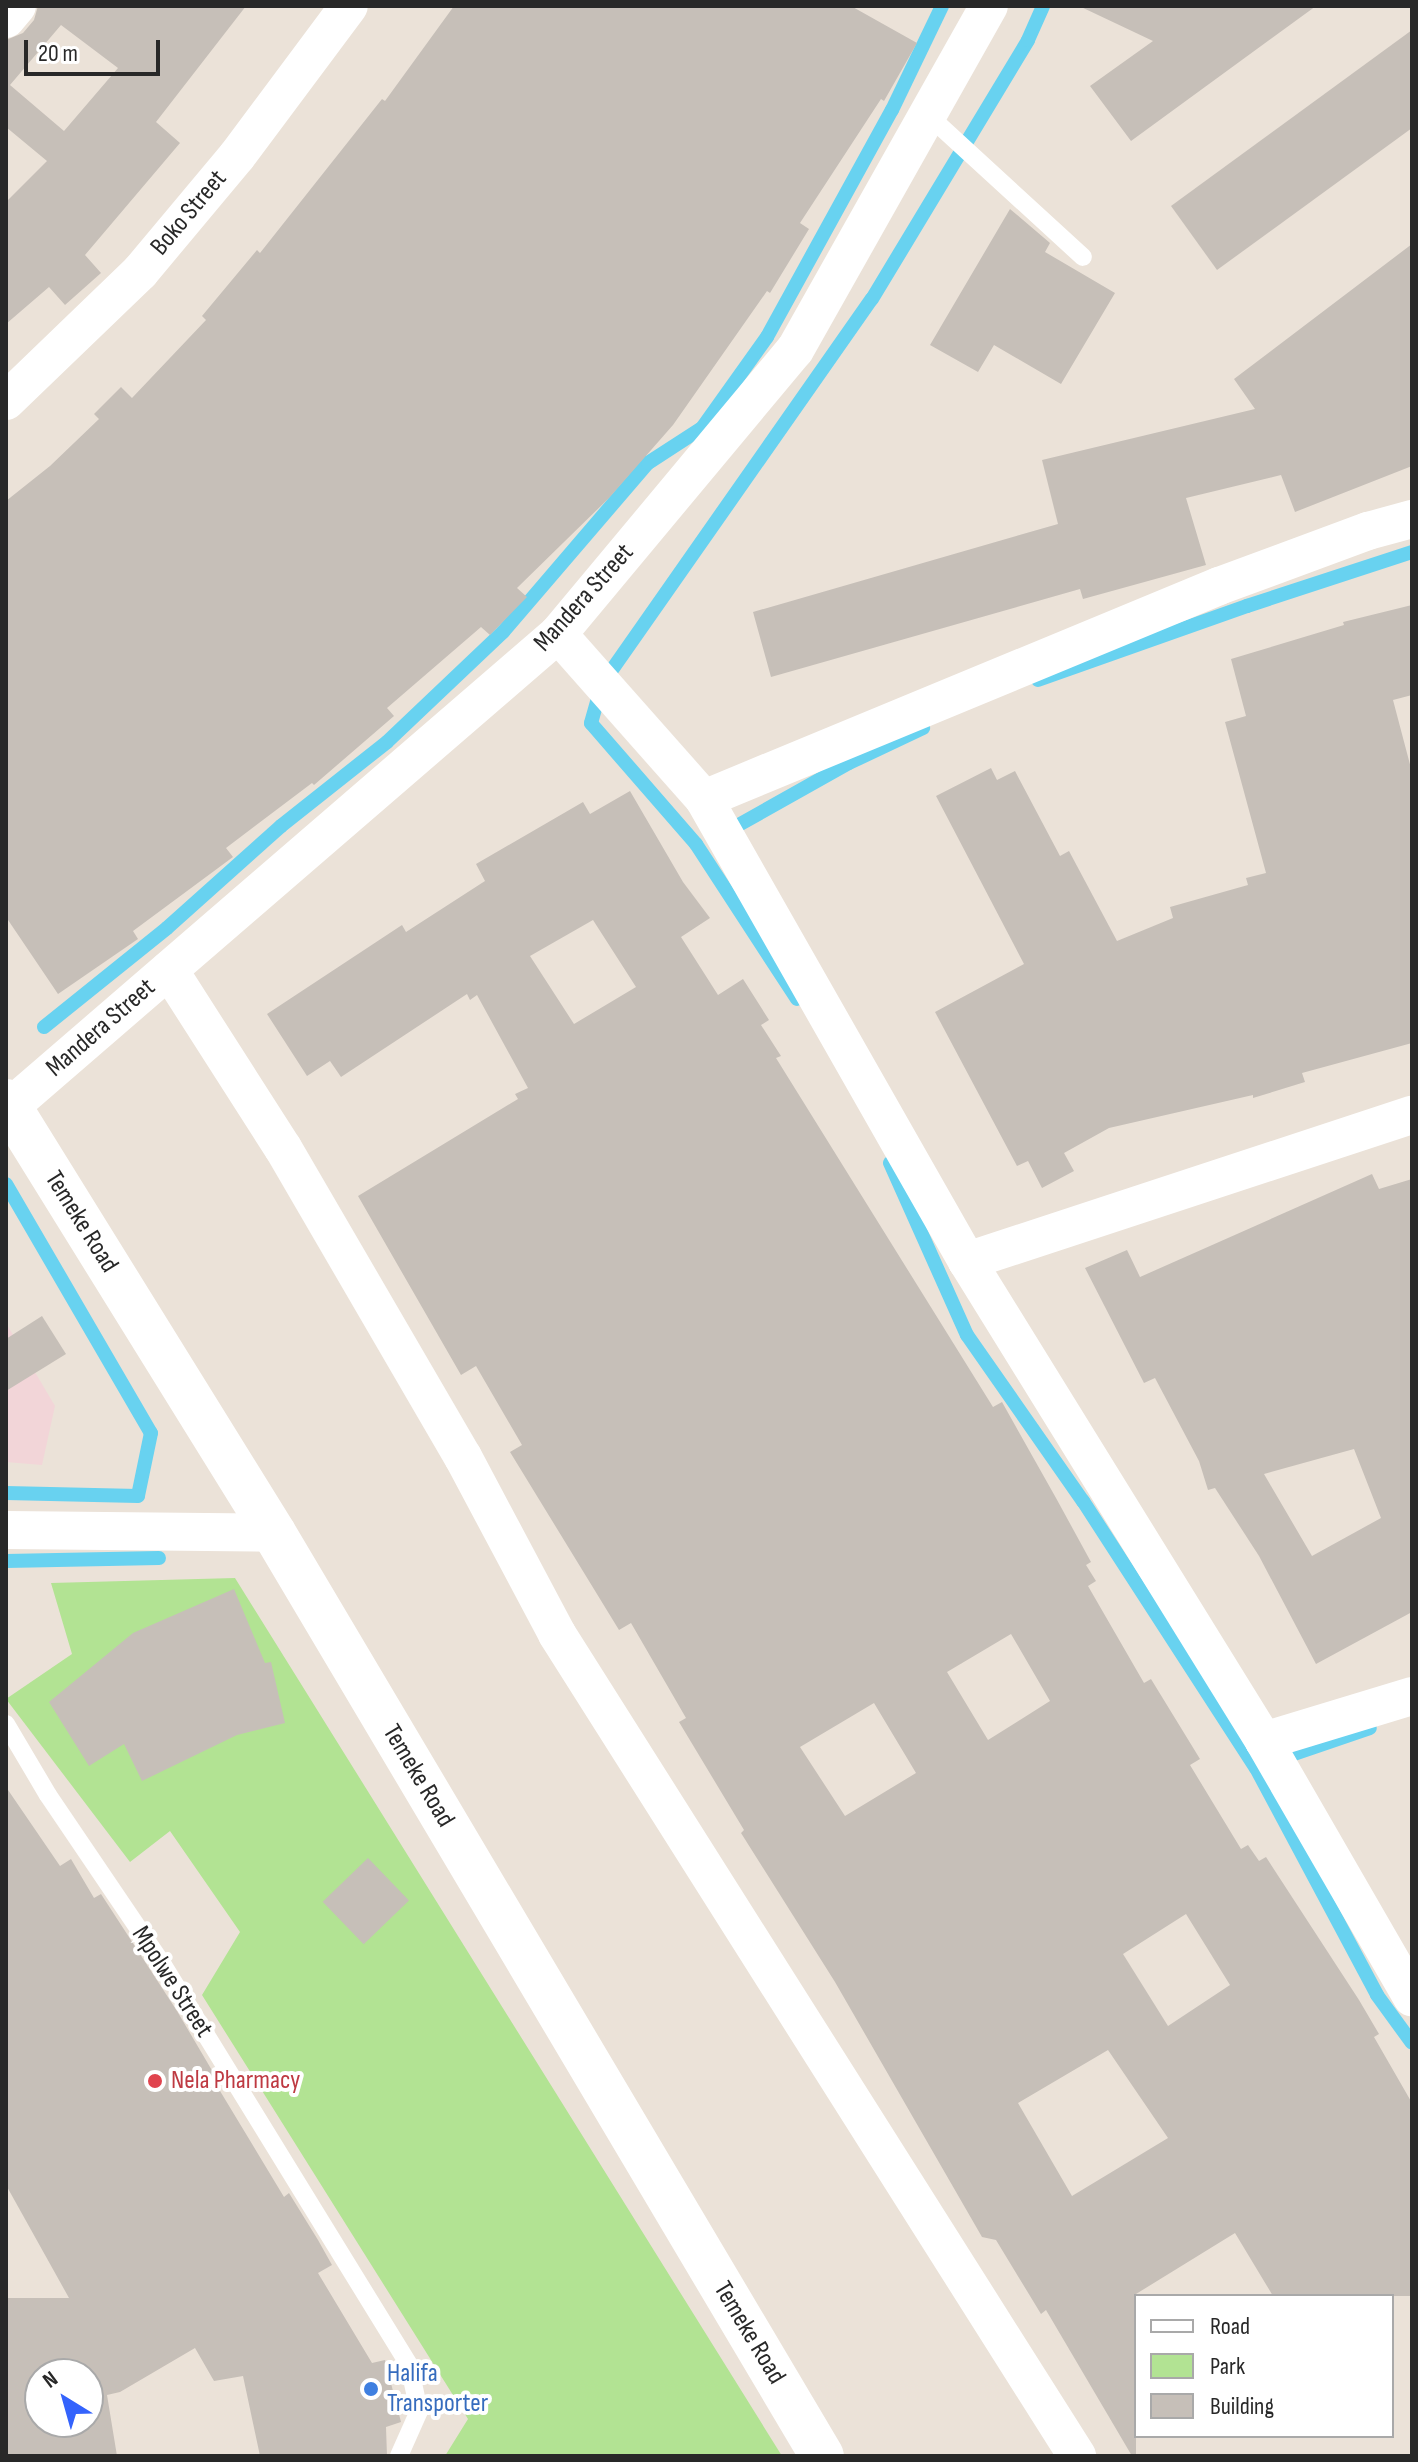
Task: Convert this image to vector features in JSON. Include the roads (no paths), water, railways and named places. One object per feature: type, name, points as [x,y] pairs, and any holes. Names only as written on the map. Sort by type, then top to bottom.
[{"type":"street","points":[[6,19],[17,6]]},
{"type":"street","name":"Boko Street","points":[[6,401],[140,272],[237,156],[349,6]]},
{"type":"street","name":"Mandera Street","points":[[8,1104],[169,970],[558,634],[795,350],[989,6]]},
{"type":"street","points":[[704,799],[1219,586],[1368,531],[1412,519]]},
{"type":"street","points":[[558,634],[704,799],[967,1261],[1264,1741],[1412,1997]]},
{"type":"street","points":[[169,970],[283,1148],[463,1457],[557,1634],[1077,2456]]},
{"type":"street","name":"Temeke Road","points":[[8,1104],[274,1533],[822,2456]]},
{"type":"street","points":[[967,1261],[1412,1115]]},
{"type":"street","points":[[6,1530],[274,1533]]},
{"type":"street","points":[[1264,1741],[1412,1696]]},
{"type":"lane","points":[[928,115],[1083,257]]},
{"type":"lane","name":"Mpolwe Street","points":[[6,1724],[48,1795],[163,1965],[409,2365],[419,2411],[399,2456]]},
{"type":"waterway","points":[[44,1027],[167,928],[281,826],[387,742],[503,632],[648,463],[702,428],[767,337],[892,110],[942,6]]},
{"type":"waterway","points":[[797,999],[696,844],[591,723],[602,684],[872,299],[1028,40],[1043,6]]},
{"type":"waterway","points":[[1038,680],[1412,552]]},
{"type":"waterway","points":[[726,832],[849,763],[923,728]]},
{"type":"waterway","points":[[890,1163],[967,1335],[1083,1501],[1256,1768],[1377,1995],[1412,2043]]},
{"type":"waterway","points":[[6,1184],[151,1433],[138,1496],[6,1493]]},
{"type":"waterway","points":[[6,1561],[159,1558]]},
{"type":"waterway","points":[[1276,1760],[1370,1728]]},
{"type":"place","name":"Nela Pharmacy","points":[[155,2081]]},
{"type":"place","name":"Halifa Transporter","points":[[371,2389]]}]
